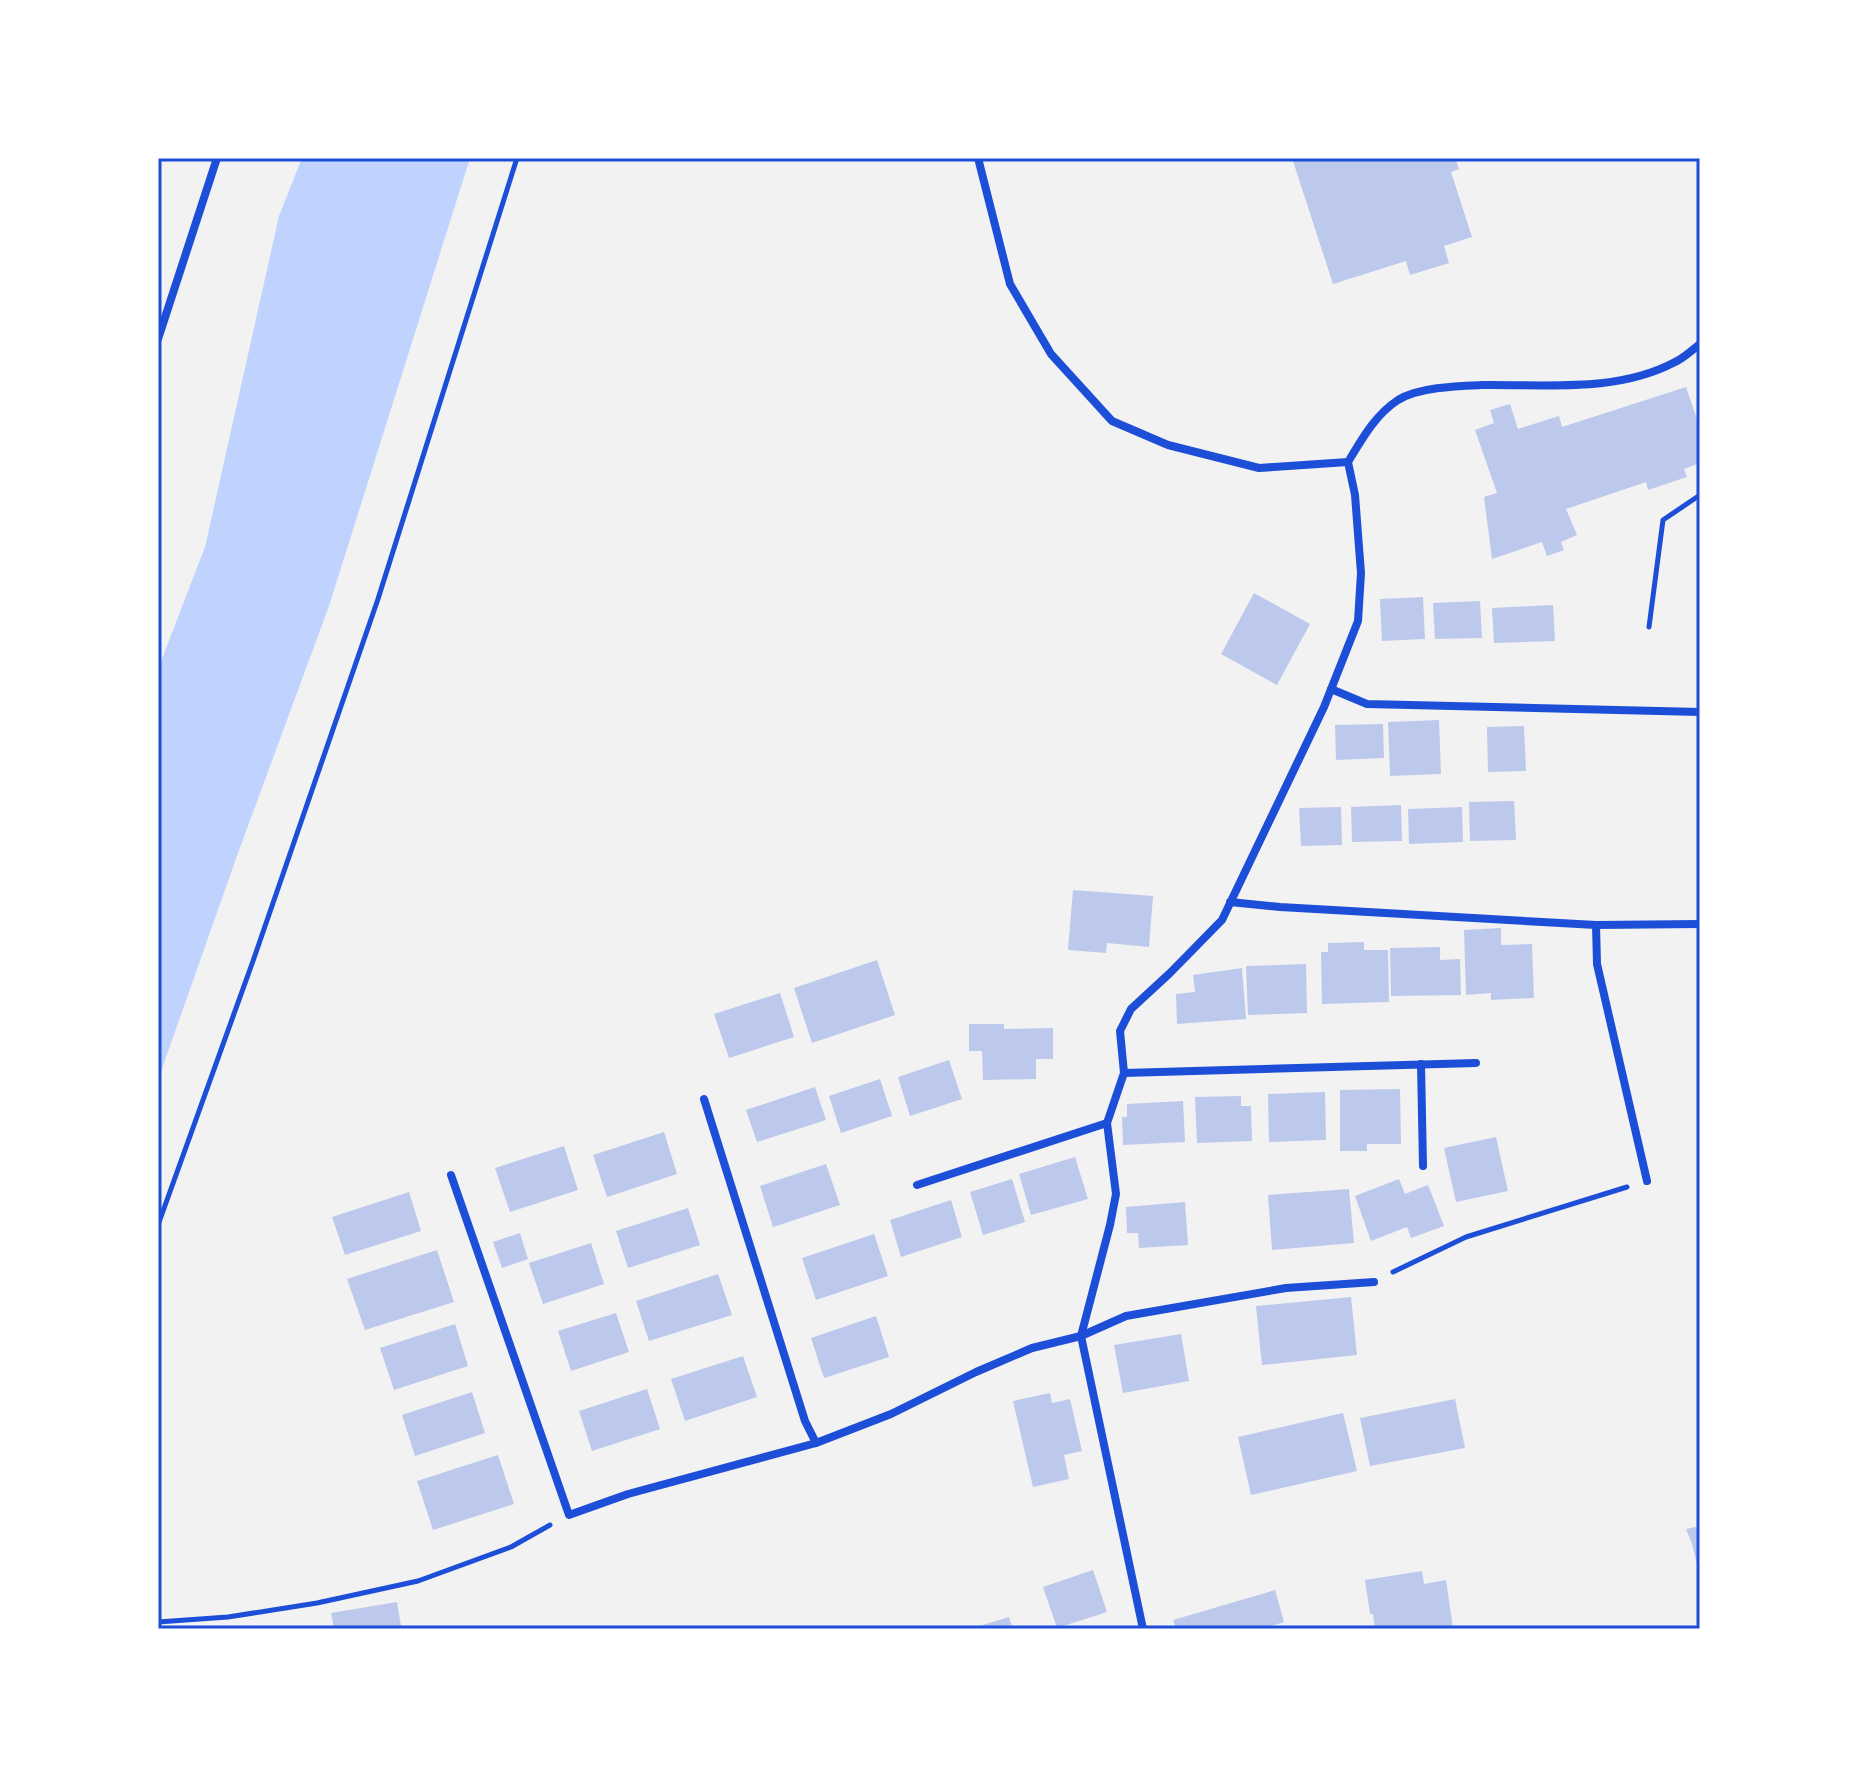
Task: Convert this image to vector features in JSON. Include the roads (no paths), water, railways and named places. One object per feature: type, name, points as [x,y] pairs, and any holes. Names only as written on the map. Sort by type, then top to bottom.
[{"type":"street","points":[[158,339],[217,158]]},
{"type":"street","points":[[978,158],[1010,284],[1051,354],[1112,421],[1168,445],[1259,468],[1348,462]]},
{"type":"street","points":[[1143,1629],[1081,1336],[1116,1194],[1107,1123],[1124,1073],[1120,1031],[1131,1009],[1222,920],[1324,707],[1358,621],[1361,573],[1355,495],[1348,462],[1374,422],[1398,400],[1415,393],[1459,386],[1605,384],[1676,362],[1700,344]]},
{"type":"street","points":[[1331,689],[1367,704],[1700,712]]},
{"type":"street","points":[[1230,902],[1596,925],[1700,924]]},
{"type":"street","points":[[1596,925],[1597,964],[1647,1181]]},
{"type":"street","points":[[1124,1073],[1476,1063]]},
{"type":"street","points":[[1421,1064],[1423,1166]]},
{"type":"street","points":[[704,1099],[805,1421],[816,1443]]},
{"type":"street","points":[[917,1185],[1107,1123]]},
{"type":"street","points":[[451,1175],[569,1515],[628,1494],[816,1443],[891,1414],[1032,1348],[1081,1336],[1126,1316],[1286,1288],[1374,1282]]},
{"type":"water","points":[[302,158],[470,158],[329,606],[158,1080],[158,669],[205,547],[279,216]]}]
